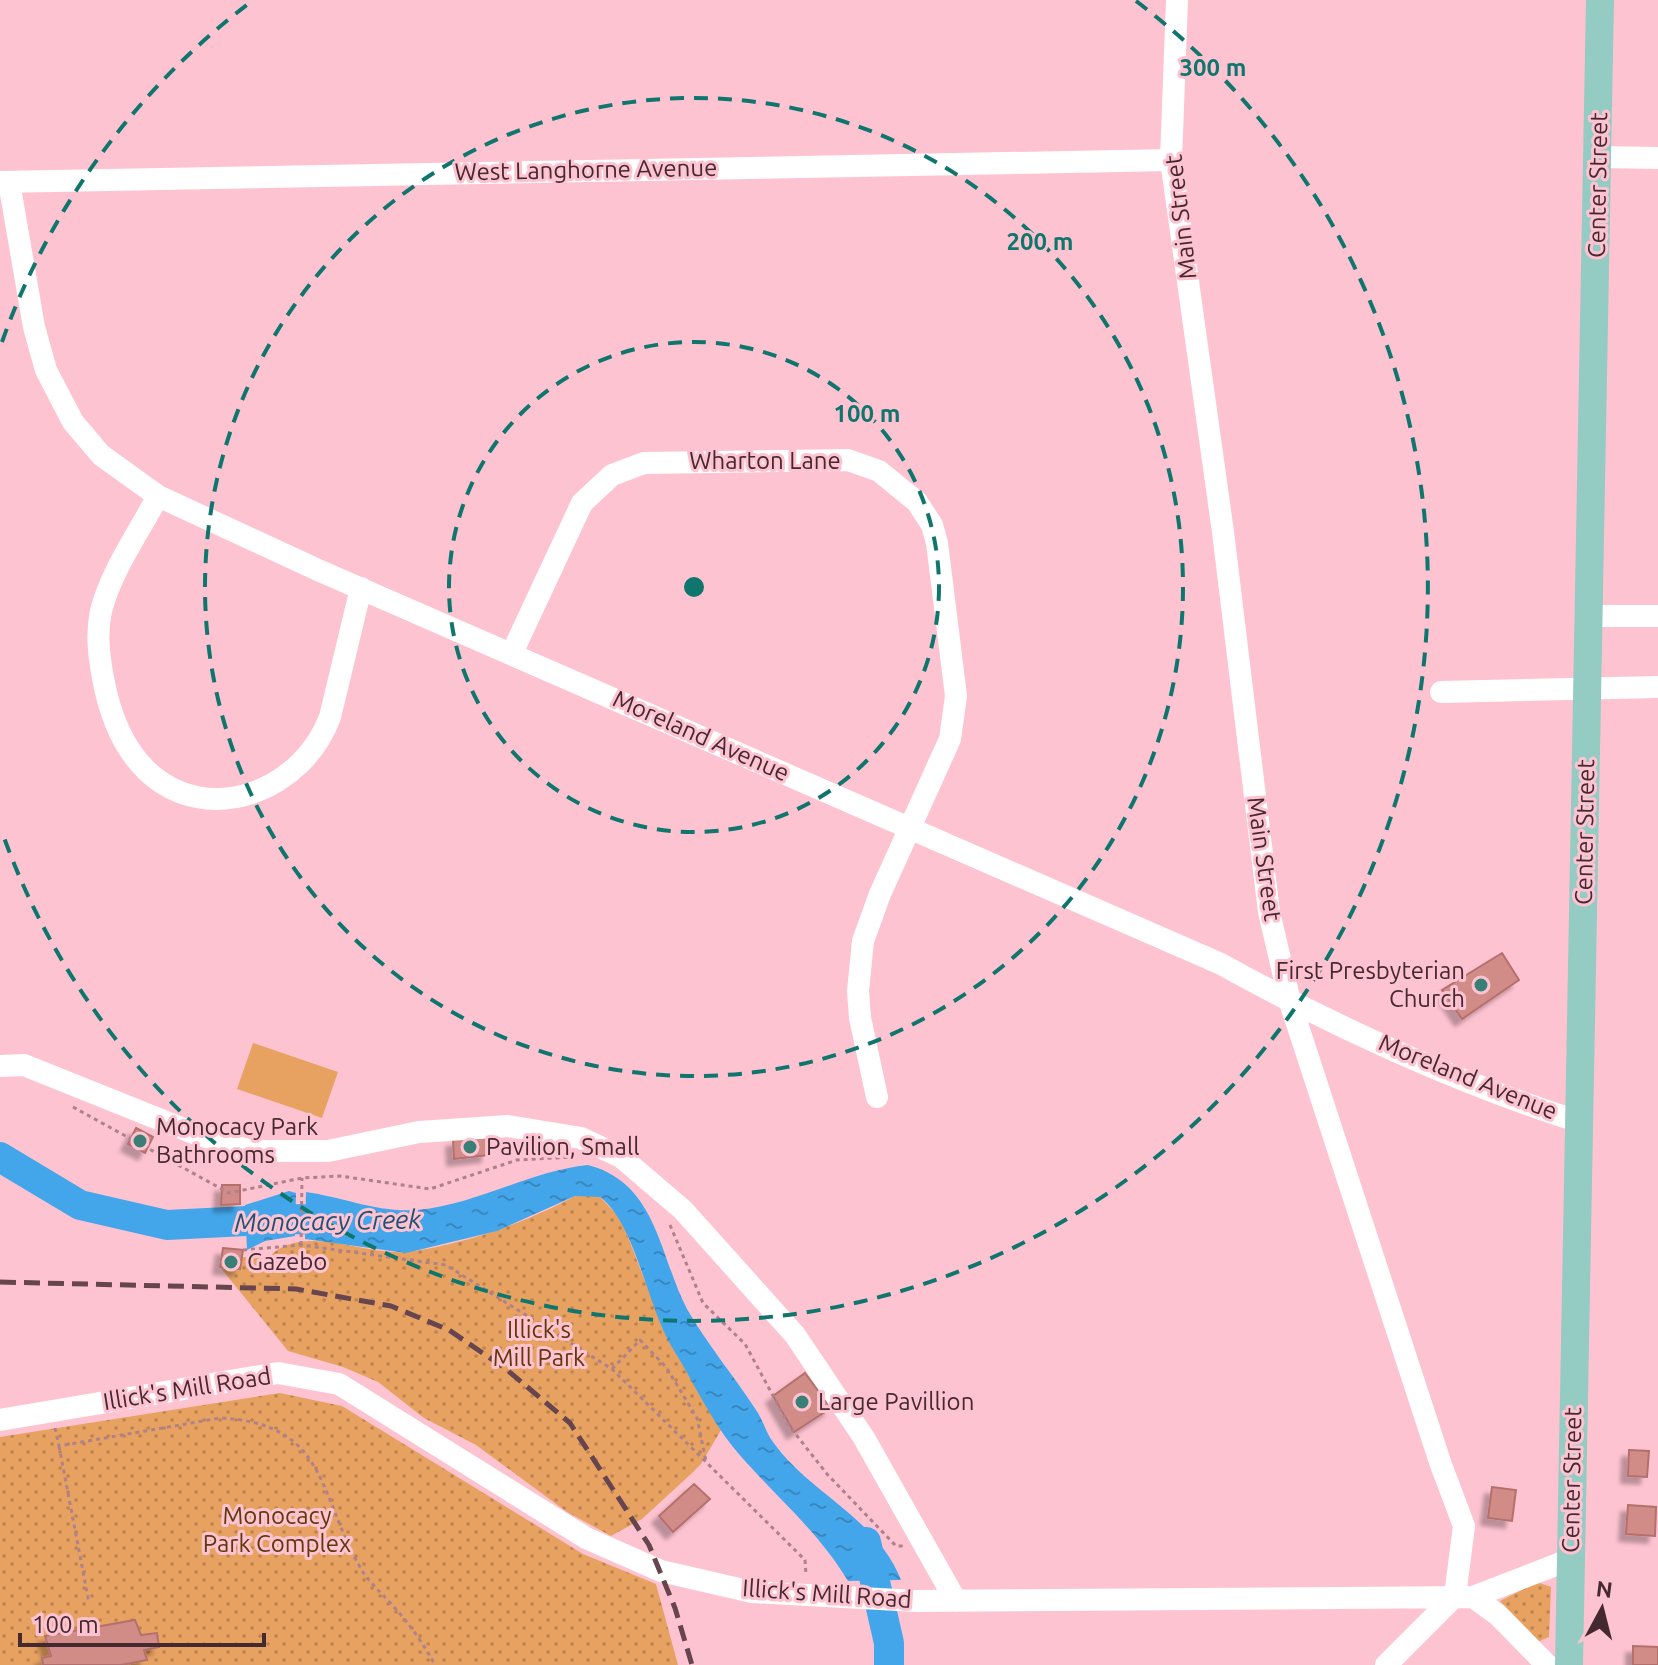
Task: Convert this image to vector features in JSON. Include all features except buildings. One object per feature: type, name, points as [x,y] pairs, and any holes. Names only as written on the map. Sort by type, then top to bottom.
[{"type":"main road","name":"Center Street","points":[[1569,1665],[1600,0]]},
{"type":"street","name":"Main Street","points":[[1177,0],[1171,160],[1223,532],[1269,912],[1290,1002],[1440,1462],[1464,1526],[1464,1596]]},
{"type":"street","points":[[1599,157],[1658,158]]},
{"type":"street","name":"West Langhorne Avenue","points":[[4,182],[1171,160]]},
{"type":"street","name":"Moreland Avenue","points":[[4,182],[46,370],[73,422],[101,455],[158,496],[361,588],[1221,964],[1290,1002],[1527,1105],[1577,1121]]},
{"type":"street","name":"Wharton Lane","points":[[512,653],[582,503],[612,475],[644,463],[848,460],[879,471],[917,502],[932,525],[956,696],[950,739],[909,826],[863,941],[860,1018],[877,1097]]},
{"type":"street","points":[[158,496],[108,591],[101,611],[98,654],[111,710],[128,746],[148,772],[183,792],[225,799],[254,794],[285,778],[307,760],[323,736],[330,717],[361,588]]},
{"type":"street","points":[[1590,616],[1658,616]]},
{"type":"street","points":[[1441,692],[1658,687]]},
{"type":"street","points":[[0,1066],[24,1065],[196,1134],[251,1151],[328,1151],[419,1132],[508,1126],[533,1127],[581,1138],[621,1157],[683,1210],[795,1335],[864,1438],[956,1601]]},
{"type":"street","name":"Illick's Mill Road","points":[[0,1420],[278,1373],[339,1384],[586,1538],[661,1571],[752,1592],[842,1600],[1464,1596],[1571,1559]]},
{"type":"street","points":[[1386,1665],[1464,1596],[1498,1615],[1547,1665]]},
{"type":"path","points":[[64,1102],[229,1193],[302,1178],[340,1176],[430,1189],[517,1160],[582,1157]]},
{"type":"path","points":[[301,1245],[302,1178]]},
{"type":"path","points":[[666,1218],[686,1256],[703,1303],[745,1344],[790,1427],[896,1546]]},
{"type":"path","points":[[243,1250],[301,1245],[446,1265],[612,1369],[805,1560],[806,1579]]},
{"type":"path","points":[[612,1369],[640,1340],[666,1367],[697,1418],[706,1461]]},
{"type":"path","points":[[59,1446],[220,1418],[245,1419],[266,1425],[292,1441],[313,1461],[360,1568],[414,1630],[435,1665]]},
{"type":"path","points":[[53,1421],[89,1603]]},
{"type":"green space","points":[[253,1043],[338,1072],[322,1118],[237,1089]]},
{"type":"green space","name":"Illick's Mill Park","points":[[588,1194],[600,1197],[621,1219],[667,1338],[721,1430],[701,1464],[691,1474],[642,1519],[611,1536],[567,1512],[476,1445],[424,1418],[378,1382],[343,1367],[288,1351],[220,1267],[240,1269],[242,1257],[269,1257],[283,1247],[299,1242],[335,1243],[390,1252],[427,1249],[493,1232],[575,1196]]},
{"type":"green space","name":"Monocacy Park Complex","points":[[280,1393],[342,1406],[583,1554],[656,1584],[678,1665],[0,1665],[0,1437]]},
{"type":"green space","points":[[1537,1582],[1551,1587],[1549,1637],[1537,1642],[1500,1601]]},
{"type":"water","name":"Monocacy Creek","points":[[588,1165],[611,1174],[629,1188],[642,1204],[662,1244],[687,1309],[756,1410],[771,1438],[788,1460],[876,1539],[901,1580],[848,1581],[808,1528],[733,1447],[673,1349],[623,1226],[600,1197],[575,1196],[497,1231],[406,1253],[305,1239],[306,1192],[375,1207],[416,1210],[460,1202],[545,1174]]},
{"type":"water","name":"Monocacy Creek","points":[[289,1191],[296,1193],[295,1236],[265,1241],[247,1250],[245,1205]]},
{"type":"waterway","name":"Monocacy Creek","points":[[0,1157],[80,1205],[167,1225],[286,1219],[346,1220]]},
{"type":"waterway","name":"Monocacy Creek","points":[[866,1542],[889,1643],[889,1665]]},
{"type":"railway","points":[[0,1282],[296,1289],[391,1306],[449,1330],[506,1369],[570,1423],[649,1545],[675,1608],[692,1665]]},
{"type":"place","name":"First Presbyterian Church","points":[[1481,985]]},
{"type":"place","name":"Monocacy Park Bathrooms","points":[[140,1141]]},
{"type":"place","name":"Pavilion, Small","points":[[470,1147]]},
{"type":"place","name":"Gazebo","points":[[231,1262]]},
{"type":"place","name":"Large Pavillion","points":[[802,1402]]}]
